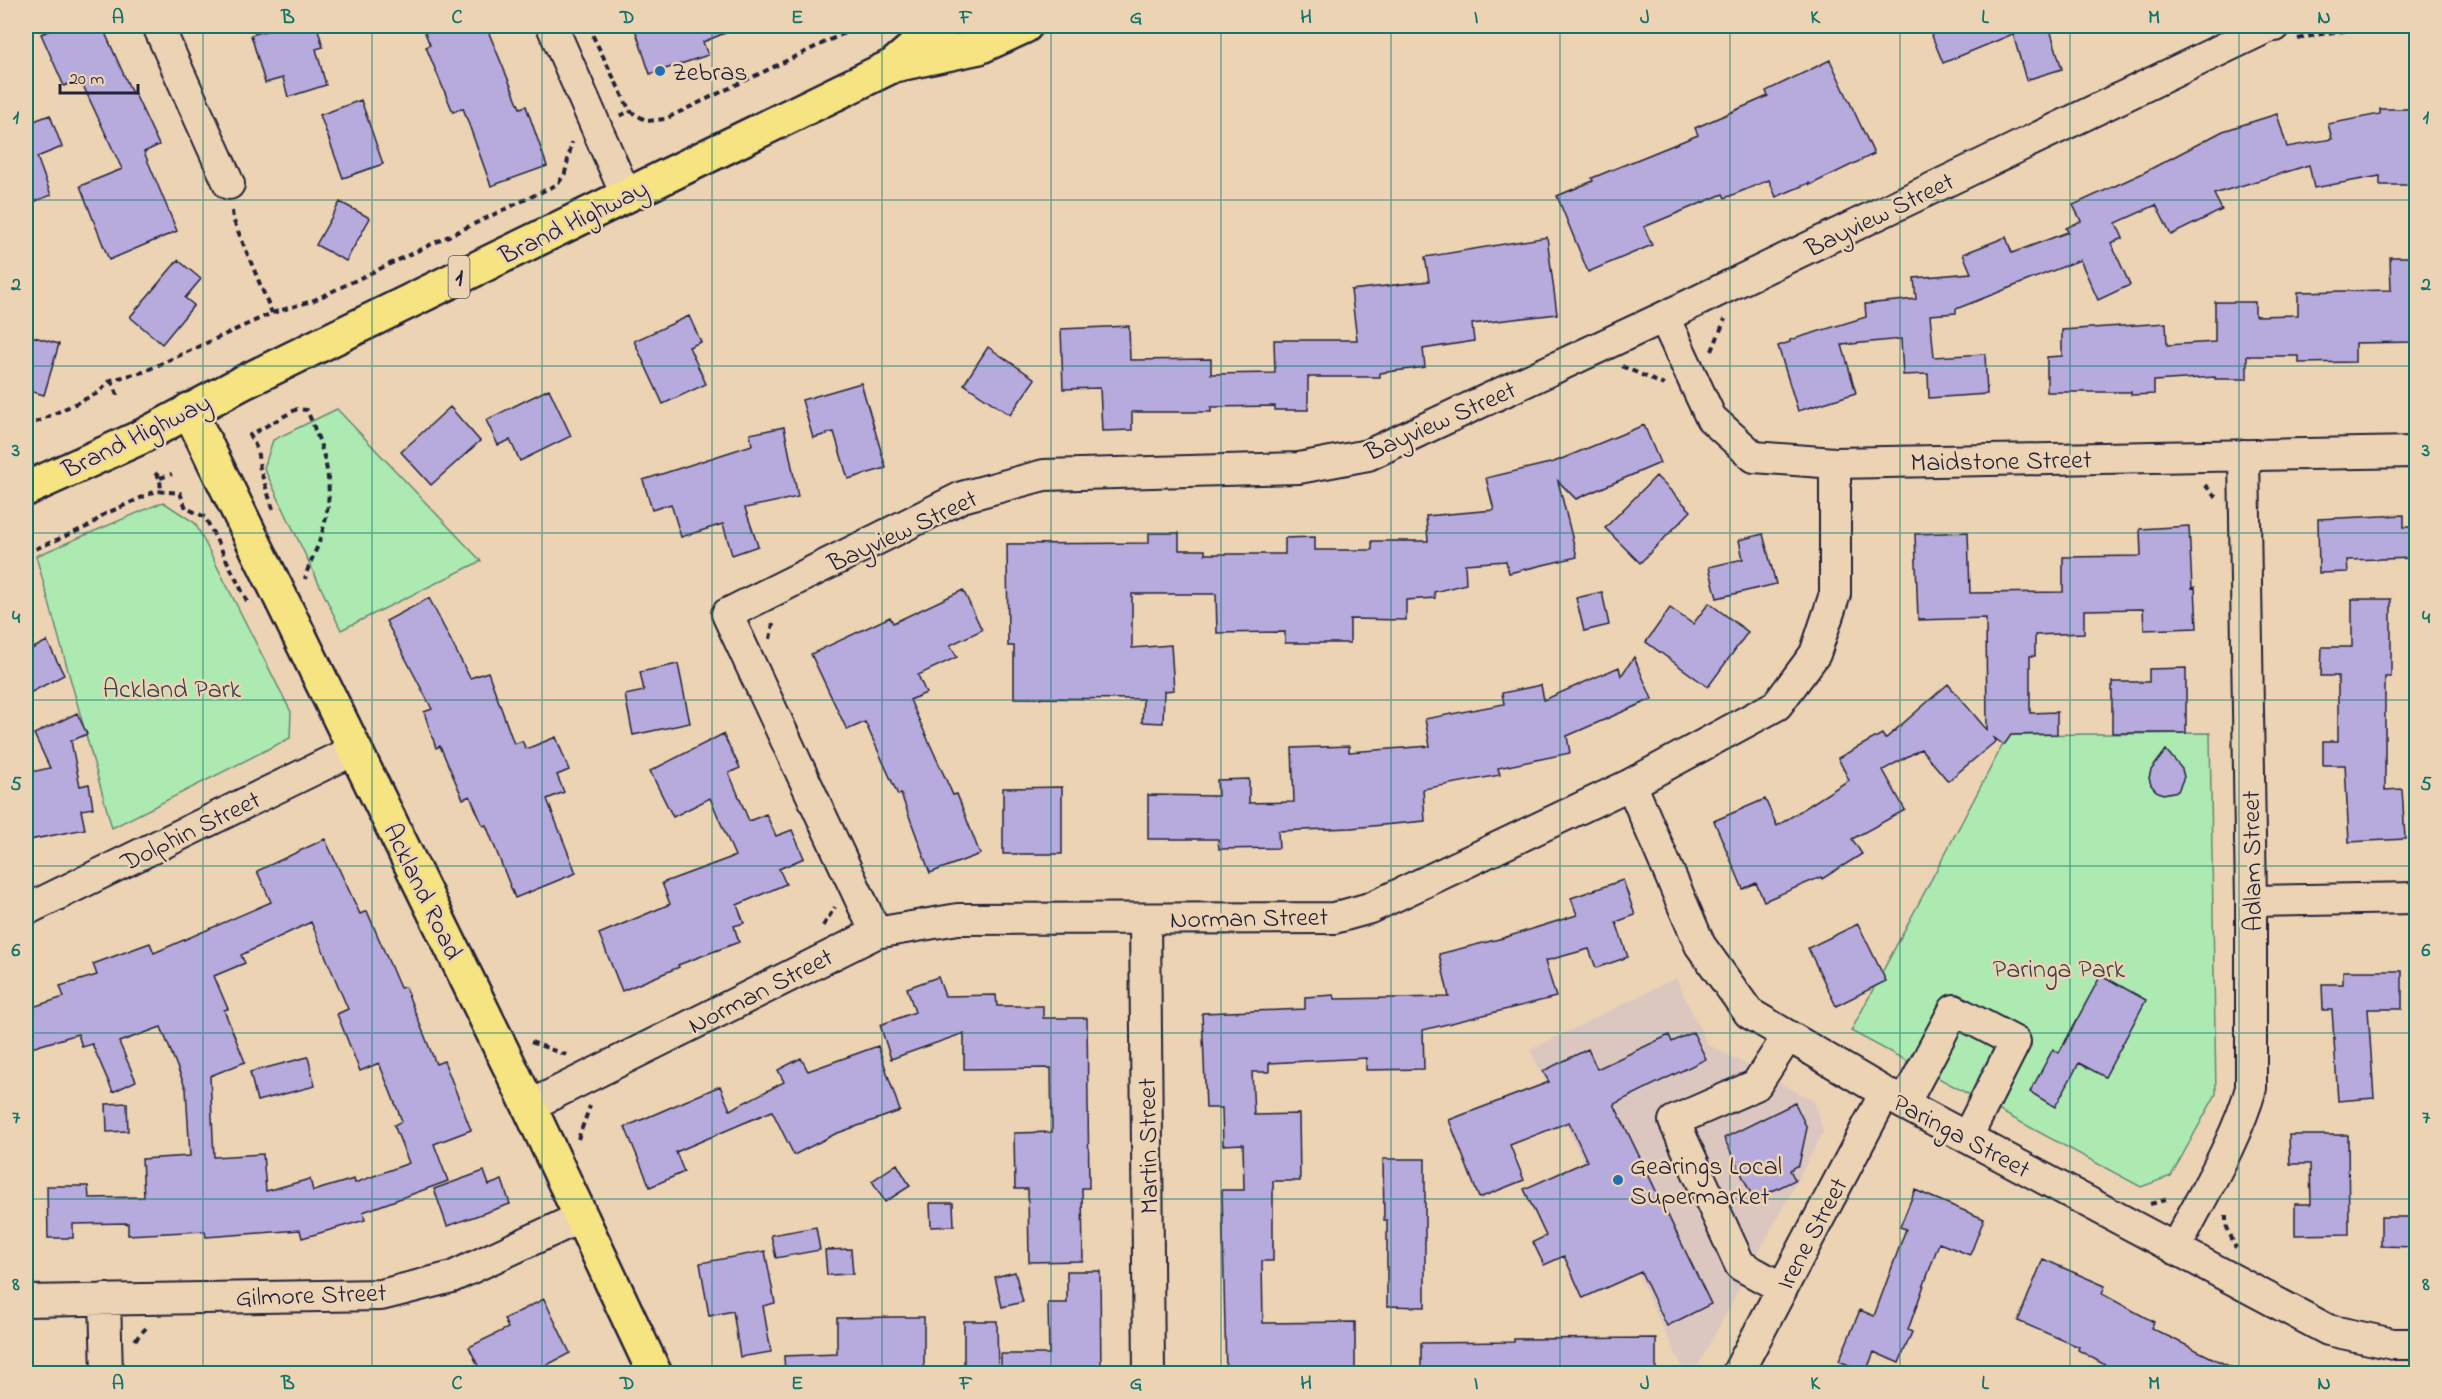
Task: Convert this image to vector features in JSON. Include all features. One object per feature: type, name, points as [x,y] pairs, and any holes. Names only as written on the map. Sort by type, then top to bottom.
[{"type":"main road","name":"Brand Highway","points":[[894,65],[939,26]]},
{"type":"main road","name":"Brand Highway","points":[[26,489],[139,438],[189,410],[894,65],[979,47],[1025,26]]},
{"type":"main road","name":"Ackland Road","points":[[189,410],[529,1106],[655,1374]]},
{"type":"street","points":[[158,26],[229,184]]},
{"type":"street","points":[[552,26],[626,195]]},
{"type":"street","name":"Bayview Street","points":[[876,933],[727,614],[962,497],[1044,475],[1299,468],[1368,455],[1664,317],[2257,32],[2274,26]]},
{"type":"street","name":"Maidstone Street","points":[[1664,317],[1711,418],[1754,457],[1835,463],[2416,452]]},
{"type":"street","name":"Adlam Street","points":[[2175,1249],[2246,1108],[2251,1088],[2251,901],[2244,455]]},
{"type":"street","name":"Norman Street","points":[[529,1106],[876,933],[958,919],[1334,918],[1370,908],[1631,784],[1777,705],[1815,654],[1835,594],[1835,463]]},
{"type":"street","name":"Dolphin Street","points":[[26,910],[354,750]]},
{"type":"street","name":"Paringa Street","points":[[1631,784],[1701,945],[1749,1013],[1894,1098],[2328,1330],[2393,1344],[2416,1344]]},
{"type":"street","points":[[2251,901],[2416,898]]},
{"type":"street","name":"Martin Street","points":[[1145,919],[1149,1374]]},
{"type":"street","name":"Irene Street","points":[[1737,1374],[1782,1288],[1894,1098],[1954,1010],[2015,1042],[1967,1137]]},
{"type":"street","points":[[1782,1288],[1740,1265],[1674,1121],[1756,1085],[1788,1036]]},
{"type":"street","name":"Gilmore Street","points":[[26,1300],[381,1295],[452,1277],[580,1217]]},
{"type":"street","points":[[105,1299],[106,1374]]},
{"type":"path","points":[[588,26],[630,111],[647,120],[665,119],[859,26]]},
{"type":"path","points":[[26,426],[98,393],[111,380],[143,372],[272,313],[312,301],[558,184],[565,173],[572,139]]},
{"type":"path","points":[[233,219],[272,313]]},
{"type":"path","points":[[1618,365],[1666,386]]},
{"type":"path","points":[[111,380],[118,396]]},
{"type":"path","points":[[274,514],[260,469],[257,448],[250,435],[297,408],[307,410],[326,455],[329,489],[326,520],[318,547],[307,570],[303,588]]},
{"type":"path","points":[[155,473],[160,478],[161,492]]},
{"type":"path","points":[[160,478],[172,474]]},
{"type":"path","points":[[26,553],[89,526],[103,515],[156,491],[180,493],[186,508],[205,517],[250,606]]},
{"type":"path","points":[[769,644],[772,624],[777,617]]},
{"type":"path","points":[[579,1136],[589,1108]]},
{"type":"path","points":[[2142,1203],[2151,1204],[2176,1194]]},
{"type":"path","points":[[2225,1212],[2226,1225],[2239,1254]]},
{"type":"path","points":[[132,1344],[151,1323]]},
{"type":"shaded area","points":[[1676,978],[1707,1044],[1814,1101],[1823,1133],[1694,1373],[1685,1373],[1530,1050]]},
{"type":"green space","points":[[337,409],[481,561],[341,630],[264,468],[273,440]]},
{"type":"green space","name":"Ackland Park","points":[[163,502],[195,523],[291,712],[290,738],[112,828],[36,556]]},
{"type":"green space","name":"Paringa Park","points":[[2210,733],[2216,1094],[2171,1176],[2141,1187],[1851,1031],[2008,735]]},
{"type":"building","points":[[60,26],[102,26],[132,93],[134,92],[159,145],[144,152],[177,231],[109,260],[80,186],[122,169],[80,79],[64,86],[41,34]]},
{"type":"building","points":[[283,26],[317,26],[323,47],[316,49],[326,85],[288,97],[283,78],[265,83],[251,35]]},
{"type":"building","points":[[422,26],[486,26],[520,108],[526,106],[547,166],[491,186],[463,108],[453,112],[426,47],[430,45]]},
{"type":"building","points":[[634,26],[742,26],[703,42],[708,55],[650,74]]},
{"type":"building","points":[[1928,26],[2049,26],[2062,69],[2026,80],[2013,34],[1943,63]]},
{"type":"building","points":[[1830,60],[1874,154],[1810,185],[1809,183],[1776,197],[1769,180],[1725,198],[1723,194],[1644,227],[1652,245],[1588,272],[1557,196],[1593,181],[1592,178],[1698,135],[1695,128],[1768,96],[1766,91]]},
{"type":"building","points":[[361,100],[383,164],[343,178],[320,115]]},
{"type":"building","points":[[2380,109],[2416,109],[2416,185],[2380,185],[2380,176],[2314,188],[2309,165],[2214,194],[2222,210],[2171,235],[2156,205],[2116,223],[2123,238],[2111,243],[2130,285],[2098,300],[2080,260],[1956,309],[1956,313],[1930,315],[1934,357],[1985,354],[1987,394],[1929,398],[1928,374],[1903,375],[1901,339],[1842,345],[1856,393],[1798,411],[1778,346],[1790,340],[1866,317],[1865,304],[1916,299],[1914,278],[1971,273],[1963,254],[2006,237],[2012,253],[2068,232],[2066,228],[2081,221],[2073,205],[2141,174],[2223,131],[2277,114],[2287,147],[2332,139],[2328,124],[2380,114]]},
{"type":"building","points":[[50,115],[62,147],[37,157],[51,195],[26,205],[26,124]]},
{"type":"building","points":[[340,202],[370,218],[346,261],[316,245]]},
{"type":"building","points":[[1547,237],[1557,314],[1472,324],[1474,341],[1423,349],[1425,367],[1380,373],[1380,377],[1308,377],[1308,410],[1275,410],[1275,406],[1211,407],[1211,412],[1132,412],[1132,430],[1102,431],[1100,388],[1063,389],[1061,329],[1129,326],[1130,360],[1211,359],[1211,374],[1275,373],[1274,340],[1357,340],[1351,290],[1429,281],[1425,257]]},
{"type":"building","points":[[2390,257],[2416,257],[2416,342],[2355,343],[2355,362],[2299,363],[2299,356],[2247,356],[2247,379],[2215,379],[2215,377],[2154,381],[2154,394],[2047,392],[2047,357],[2062,356],[2062,330],[2166,323],[2167,345],[2215,342],[2215,302],[2255,302],[2255,316],[2298,315],[2298,292],[2391,290]]},
{"type":"building","points":[[178,260],[201,279],[185,298],[194,305],[162,344],[130,317]]},
{"type":"building","points":[[689,316],[701,342],[689,347],[706,384],[663,404],[634,341]]},
{"type":"building","points":[[31,336],[59,344],[44,395],[26,390],[26,355]]},
{"type":"building","points":[[988,347],[1035,379],[1010,415],[964,384]]},
{"type":"building","points":[[861,383],[886,468],[848,479],[834,432],[813,438],[802,400]]},
{"type":"building","points":[[549,389],[571,436],[520,461],[510,440],[498,445],[486,420]]},
{"type":"building","points":[[450,407],[480,441],[431,485],[401,452]]},
{"type":"building","points":[[1644,425],[1660,463],[1576,499],[1558,481],[1577,557],[1509,573],[1506,561],[1465,564],[1466,584],[1434,592],[1435,598],[1406,600],[1406,620],[1350,619],[1350,643],[1285,643],[1285,632],[1217,633],[1216,594],[1132,594],[1132,648],[1171,645],[1174,690],[1164,691],[1163,723],[1142,722],[1143,699],[1014,698],[1014,646],[1008,646],[1007,544],[1149,543],[1149,533],[1179,533],[1179,550],[1205,550],[1205,554],[1285,554],[1285,538],[1315,537],[1315,550],[1372,550],[1372,541],[1428,541],[1426,516],[1494,510],[1486,478],[1554,462]]},
{"type":"building","points":[[784,427],[798,497],[745,508],[758,546],[732,555],[723,524],[681,537],[671,504],[652,510],[643,480],[752,445],[750,434]]},
{"type":"building","points":[[1656,476],[1691,511],[1640,563],[1605,528]]},
{"type":"building","points":[[2404,515],[2404,527],[2416,527],[2416,558],[2347,560],[2348,572],[2319,573],[2318,519]]},
{"type":"building","points":[[2189,526],[2192,588],[2195,587],[2197,628],[2144,630],[2143,609],[2084,610],[2084,633],[2035,635],[2035,656],[2030,656],[2030,713],[2057,712],[2057,734],[2011,735],[2004,745],[1993,737],[1996,741],[1948,781],[1921,749],[1883,770],[1905,810],[1852,839],[1862,854],[1822,879],[1821,877],[1764,901],[1756,883],[1743,889],[1714,821],[1765,799],[1777,826],[1849,780],[1838,758],[1882,734],[1885,739],[1948,684],[1987,730],[1986,618],[1918,620],[1915,534],[1968,532],[1970,593],[2063,592],[2063,557],[2141,556],[2140,529]]},
{"type":"building","points":[[1763,534],[1776,584],[1717,598],[1709,567],[1743,559],[1739,540]]},
{"type":"building","points":[[963,590],[982,630],[950,645],[957,657],[918,675],[926,693],[910,700],[953,795],[957,794],[980,854],[930,873],[901,794],[898,795],[865,722],[847,730],[811,654],[890,617],[893,623]]},
{"type":"building","points":[[1602,592],[1609,625],[1584,631],[1576,598]]},
{"type":"building","points":[[429,598],[470,678],[488,672],[514,744],[522,741],[526,749],[556,737],[569,770],[557,775],[564,792],[547,799],[576,873],[515,898],[486,825],[483,826],[470,796],[463,799],[440,746],[436,748],[424,712],[432,709],[386,621]]},
{"type":"building","points":[[2352,599],[2391,599],[2391,677],[2385,677],[2385,790],[2402,789],[2405,839],[2349,842],[2345,765],[2323,765],[2323,741],[2338,741],[2338,676],[2321,676],[2322,647],[2352,647]]},
{"type":"building","points":[[1709,603],[1748,632],[1708,687],[1646,642],[1670,608],[1693,624]]},
{"type":"building","points":[[47,641],[64,675],[26,695],[26,652]]},
{"type":"building","points":[[1634,657],[1652,699],[1567,736],[1570,753],[1498,768],[1500,775],[1423,789],[1425,821],[1351,828],[1278,831],[1279,848],[1219,849],[1218,839],[1148,839],[1148,795],[1218,796],[1217,780],[1249,779],[1249,803],[1294,802],[1292,748],[1349,746],[1349,752],[1430,746],[1425,719],[1504,704],[1502,693],[1541,685],[1544,700],[1619,667],[1621,676]]},
{"type":"building","points":[[678,664],[690,723],[633,735],[625,695],[644,691],[640,672]]},
{"type":"building","points":[[2186,668],[2186,733],[2112,733],[2112,682],[2149,682],[2149,669]]},
{"type":"building","points":[[77,713],[87,734],[71,741],[80,786],[89,784],[93,808],[81,810],[85,829],[29,840],[26,822],[26,773],[50,768],[34,734]]},
{"type":"building","points":[[723,734],[740,768],[729,773],[749,821],[766,814],[776,836],[792,830],[804,858],[779,869],[786,884],[737,905],[744,923],[734,926],[739,942],[678,965],[679,967],[622,991],[599,934],[670,904],[662,883],[735,856],[710,798],[673,817],[650,771]]},
{"type":"building","points":[[2166,750],[2182,769],[2184,777],[2178,791],[2163,794],[2156,791],[2149,778],[2151,770]]},
{"type":"building","points":[[1062,787],[1062,854],[1003,854],[1003,788]]},
{"type":"building","points":[[325,839],[360,914],[367,911],[400,988],[405,987],[436,1064],[444,1061],[471,1130],[434,1144],[448,1181],[363,1212],[365,1220],[302,1238],[300,1230],[206,1237],[205,1231],[128,1235],[128,1223],[73,1224],[73,1238],[48,1238],[47,1186],[88,1186],[89,1198],[144,1197],[142,1159],[190,1156],[186,1089],[161,1027],[119,1042],[136,1081],[113,1092],[92,1044],[82,1047],[78,1034],[31,1048],[26,1028],[26,1009],[64,997],[60,986],[97,975],[93,964],[150,943],[154,953],[271,902],[257,871]],"holes":[[[311,922],[348,1009],[337,1014],[360,1071],[379,1063],[402,1121],[394,1125],[409,1163],[355,1183],[354,1179],[313,1191],[310,1179],[266,1191],[263,1154],[214,1157],[210,1076],[245,1062],[224,1010],[228,1009],[214,976],[245,963],[241,955]]]},
{"type":"building","points":[[1623,880],[1635,915],[1616,922],[1628,957],[1596,968],[1589,949],[1545,961],[1556,997],[1423,1030],[1424,1069],[1366,1070],[1366,1058],[1269,1063],[1269,1072],[1252,1072],[1254,1115],[1299,1114],[1300,1181],[1273,1181],[1273,1261],[1262,1261],[1263,1323],[1355,1322],[1355,1374],[1226,1374],[1222,1190],[1244,1190],[1243,1144],[1223,1145],[1222,1108],[1206,1108],[1202,1013],[1305,1009],[1305,997],[1334,995],[1335,999],[1449,997],[1439,954],[1503,938],[1577,915],[1571,898]]},
{"type":"building","points":[[1858,924],[1886,981],[1836,1006],[1808,948]]},
{"type":"building","points":[[2343,971],[2402,971],[2402,1009],[2368,1009],[2374,1098],[2338,1101],[2332,1010],[2323,1010],[2322,984],[2343,984]]},
{"type":"building","points":[[2101,975],[2146,1000],[2105,1077],[2079,1063],[2055,1107],[2030,1092],[2053,1049],[2059,1053]]},
{"type":"building","points":[[938,977],[945,996],[996,995],[997,1006],[1043,1006],[1043,1018],[1087,1018],[1089,1188],[1082,1188],[1083,1261],[1029,1262],[1028,1189],[1015,1189],[1014,1133],[1052,1132],[1051,1068],[964,1069],[964,1033],[891,1059],[880,1025],[915,1012],[907,988]]},
{"type":"building","points":[[1693,1032],[1706,1059],[1614,1104],[1711,1304],[1667,1326],[1641,1272],[1583,1298],[1564,1256],[1544,1265],[1533,1242],[1546,1236],[1524,1189],[1587,1161],[1569,1122],[1510,1145],[1524,1180],[1479,1198],[1449,1120],[1549,1082],[1543,1071],[1588,1049],[1597,1069],[1669,1035],[1672,1042]]},
{"type":"building","points":[[878,1046],[900,1111],[835,1134],[794,1155],[772,1111],[676,1152],[684,1172],[650,1187],[625,1127],[720,1086],[730,1110],[784,1082],[778,1070],[801,1058],[808,1071]]},
{"type":"building","points":[[308,1057],[315,1086],[257,1101],[250,1072]]},
{"type":"building","points":[[127,1103],[128,1131],[107,1132],[106,1104]]},
{"type":"building","points":[[1795,1103],[1807,1128],[1799,1165],[1790,1170],[1795,1180],[1754,1200],[1724,1138]]},
{"type":"building","points":[[2289,1135],[2348,1135],[2349,1234],[2295,1235],[2295,1204],[2311,1204],[2310,1164],[2290,1164]]},
{"type":"building","points":[[1383,1159],[1425,1159],[1425,1307],[1387,1306],[1387,1220],[1384,1220]]},
{"type":"building","points":[[897,1164],[910,1186],[885,1202],[872,1181]]},
{"type":"building","points":[[484,1171],[489,1185],[502,1180],[510,1204],[447,1226],[434,1189]]},
{"type":"building","points":[[1915,1190],[1984,1219],[1970,1255],[1939,1243],[1908,1330],[1912,1332],[1899,1363],[1874,1352],[1866,1372],[1839,1361],[1860,1310],[1874,1316],[1906,1229],[1900,1227]]},
{"type":"building","points":[[930,1203],[953,1203],[954,1226],[931,1227]]},
{"type":"building","points":[[2381,1217],[2416,1217],[2416,1247],[2381,1246]]},
{"type":"building","points":[[816,1227],[820,1250],[776,1258],[771,1235]]},
{"type":"building","points":[[851,1249],[853,1274],[827,1275],[825,1250]]},
{"type":"building","points":[[765,1251],[775,1303],[763,1306],[771,1352],[740,1357],[733,1311],[709,1316],[700,1263]]},
{"type":"building","points":[[2043,1259],[2105,1286],[2102,1294],[2154,1322],[2151,1328],[2245,1374],[2121,1374],[2078,1350],[2079,1347],[2018,1321]]},
{"type":"building","points":[[1067,1271],[1100,1271],[1101,1374],[1001,1374],[1001,1354],[1049,1354],[1048,1303],[1067,1303]]},
{"type":"building","points":[[1015,1272],[1023,1302],[1002,1307],[995,1277]]},
{"type":"building","points":[[544,1299],[570,1353],[530,1374],[482,1374],[469,1347],[508,1328],[504,1319]]},
{"type":"building","points":[[924,1317],[924,1374],[785,1374],[784,1356],[837,1354],[837,1318]]},
{"type":"building","points":[[964,1321],[997,1321],[998,1374],[964,1374]]},
{"type":"building","points":[[1656,1338],[1656,1374],[1421,1374],[1421,1343],[1514,1342],[1514,1339]]},
{"type":"place","name":"Zebras","points":[[660,71]]},
{"type":"place","name":"Gearings Local Supermarket","points":[[1618,1180]]}]
